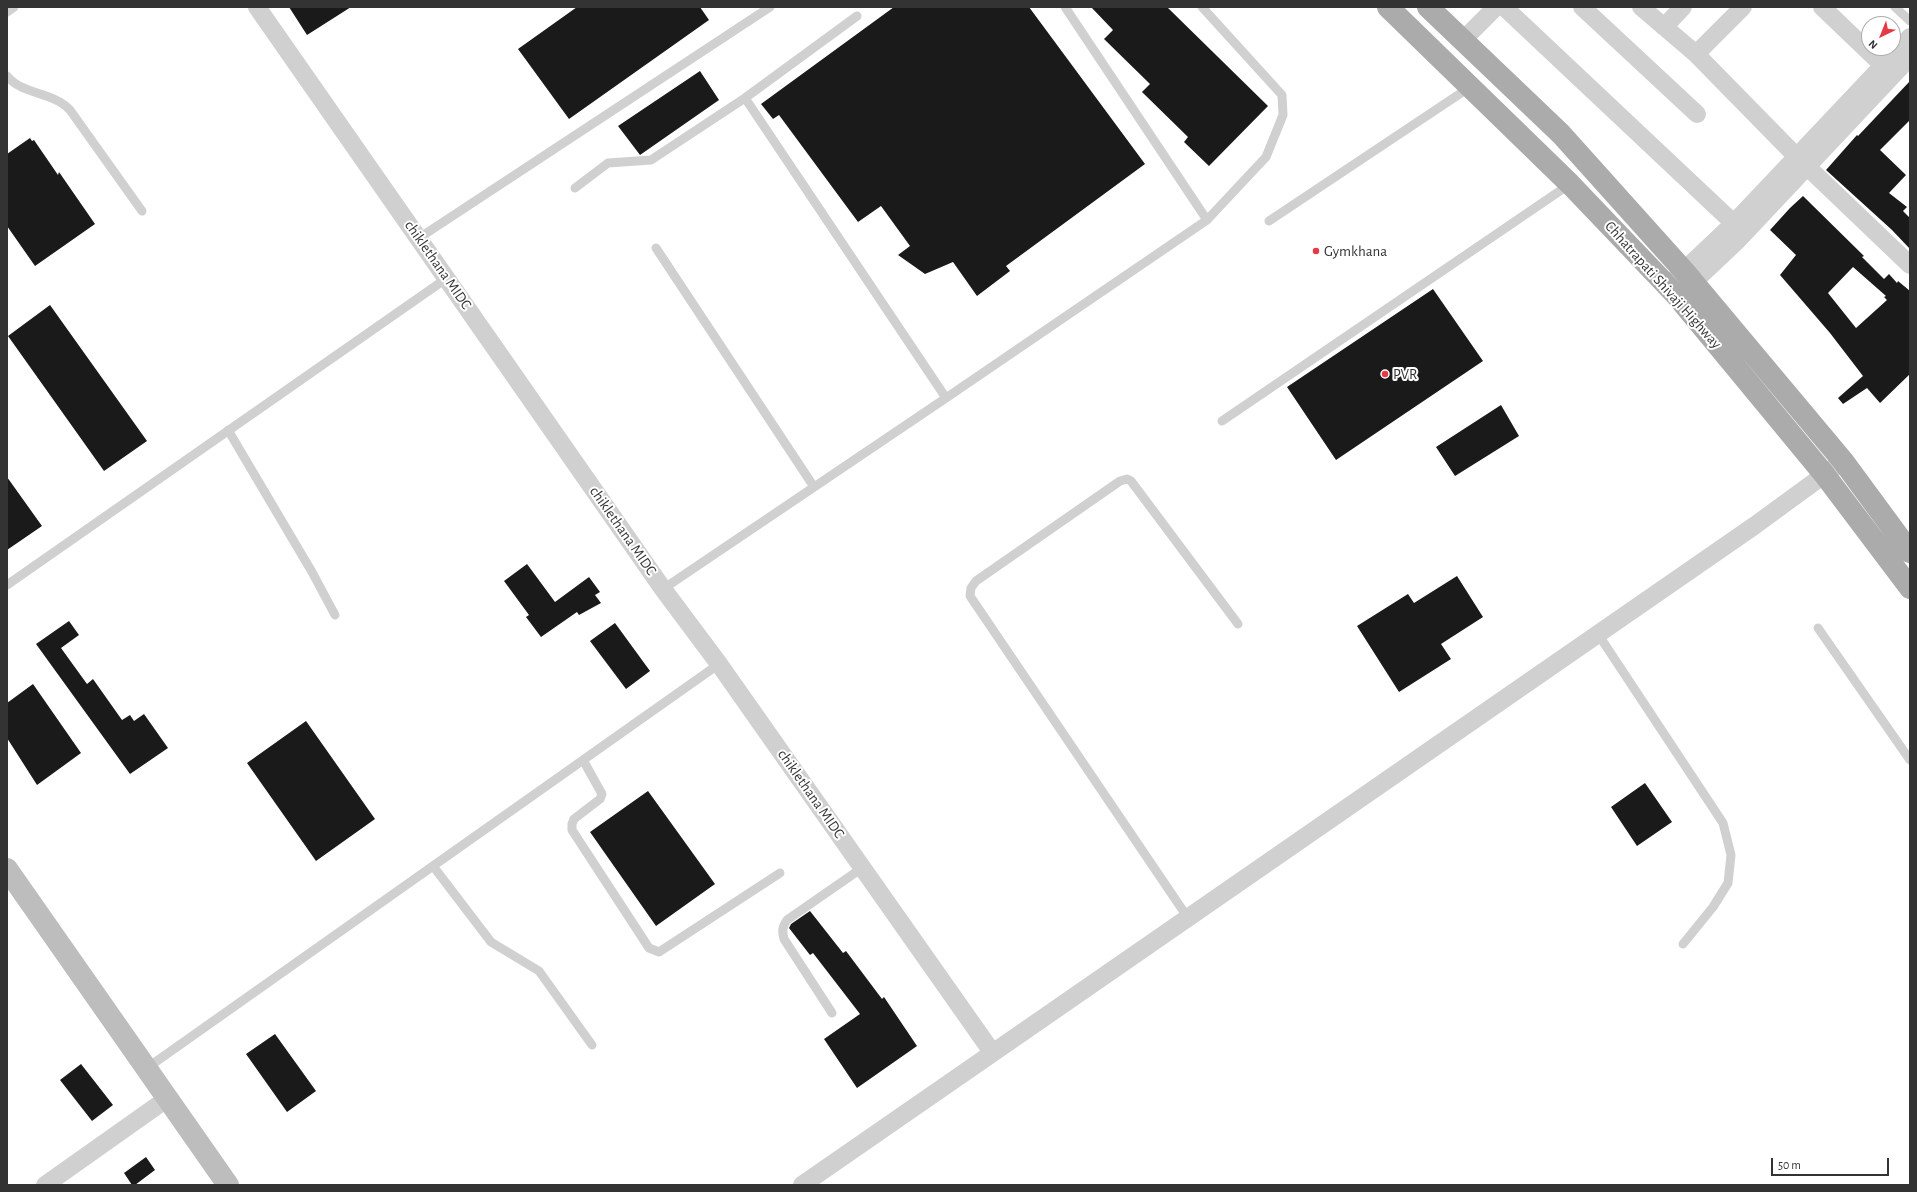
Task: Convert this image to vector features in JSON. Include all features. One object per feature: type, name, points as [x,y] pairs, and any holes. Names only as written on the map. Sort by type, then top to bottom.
[{"type":"main road","name":"Chhatrapati Shivaji Highway","points":[[1388,7],[1570,184],[1672,291],[1824,474],[1910,588]]},
{"type":"main road","name":"Chhatrapati Shivaji Highway","points":[[1428,7],[1561,134],[1689,276],[1842,461],[1910,552]]},
{"type":"street","name":"chiklethana MIDC","points":[[257,7],[663,589],[719,664],[992,1052]]},
{"type":"street","points":[[1463,40],[1496,7]]},
{"type":"street","points":[[1504,7],[1739,228]]},
{"type":"street","points":[[1582,7],[1697,114]]},
{"type":"street","points":[[1641,7],[1696,54],[1802,161],[1910,265]]},
{"type":"street","points":[[1664,27],[1683,7]]},
{"type":"street","points":[[1696,54],[1743,7]]},
{"type":"street","points":[[1822,7],[1888,70]]},
{"type":"street","points":[[1672,291],[1739,228],[1888,70],[1910,37]]},
{"type":"street","points":[[1888,70],[1910,57]]},
{"type":"street","points":[[802,1185],[992,1052],[1754,526],[1842,461]]},
{"type":"street","points":[[7,869],[228,1185]]},
{"type":"street","points":[[45,1185],[168,1098]]},
{"type":"lane","points":[[7,12],[14,7]]},
{"type":"lane","points":[[419,238],[770,7]]},
{"type":"lane","points":[[1065,7],[1207,220]]},
{"type":"lane","points":[[663,589],[1207,220],[1266,158],[1283,115],[1282,95],[1202,7]]},
{"type":"lane","points":[[1895,7],[1910,21]]},
{"type":"lane","points":[[575,188],[608,164],[651,160],[745,98],[857,16]]},
{"type":"lane","points":[[7,76],[15,84],[57,99],[67,106],[142,211]]},
{"type":"lane","points":[[1269,220],[1470,87]]},
{"type":"lane","points":[[745,98],[946,398]]},
{"type":"lane","points":[[1222,421],[1570,184]]},
{"type":"lane","points":[[656,248],[814,487]]},
{"type":"lane","points":[[7,585],[447,278]]},
{"type":"lane","points":[[228,430],[312,572],[335,615]]},
{"type":"lane","points":[[1188,918],[970,596],[971,588],[976,581],[1120,481],[1127,479],[1131,481],[1238,624]]},
{"type":"lane","points":[[1818,628],[1910,760]]},
{"type":"lane","points":[[1598,634],[1723,823],[1731,855],[1728,883],[1713,907],[1683,944]]},
{"type":"lane","points":[[147,1068],[719,664]]},
{"type":"lane","points":[[583,760],[602,794],[600,799],[574,819],[572,830],[648,948],[653,951],[659,952],[780,873]]},
{"type":"lane","points":[[433,866],[491,942],[539,971],[592,1045]]},
{"type":"lane","points":[[832,1013],[784,939],[783,926],[787,920],[862,868]]},
{"type":"building","points":[[289,7],[351,7],[307,35]]},
{"type":"building","points":[[577,7],[700,7],[709,20],[569,119],[518,49]]},
{"type":"building","points":[[894,7],[1029,7],[1145,164],[1006,266],[1010,271],[977,296],[953,262],[925,274],[898,255],[910,246],[881,206],[858,222],[779,115],[773,119],[761,104]]},
{"type":"building","points":[[1091,7],[1167,7],[1268,106],[1209,166],[1184,142],[1188,137],[1142,92],[1150,84],[1104,39],[1113,30]]},
{"type":"building","points":[[700,71],[719,100],[640,155],[618,126]]},
{"type":"building","points":[[1910,81],[1910,120],[1880,150],[1906,175],[1889,193],[1907,207],[1903,211],[1910,218],[1910,249],[1892,230],[1826,170],[1857,135],[1858,136]]},
{"type":"building","points":[[30,138],[32,141],[34,140],[58,175],[59,172],[95,224],[35,266],[7,226],[7,154]]},
{"type":"building","points":[[1803,196],[1864,256],[1862,257],[1884,279],[1889,274],[1897,283],[1898,281],[1910,291],[1910,374],[1880,403],[1867,388],[1843,404],[1838,398],[1863,376],[1830,333],[1780,275],[1796,255],[1770,230]],"holes":[[[1853,267],[1886,296],[1884,297],[1887,300],[1856,328],[1828,293]]]},
{"type":"building","name":"PVR","points":[[1433,289],[1483,361],[1336,460],[1287,387]]},
{"type":"building","points":[[50,305],[147,441],[104,471],[8,336]]},
{"type":"building","points":[[1501,405],[1519,436],[1455,476],[1436,447]]},
{"type":"building","points":[[7,477],[42,526],[7,550]]},
{"type":"building","points":[[527,564],[555,602],[589,577],[600,592],[595,595],[601,603],[579,615],[577,612],[541,637],[526,617],[529,615],[504,581]]},
{"type":"building","points":[[1457,576],[1483,617],[1441,644],[1451,659],[1399,692],[1357,626],[1408,594],[1414,603]]},
{"type":"building","points":[[69,621],[79,635],[61,648],[87,684],[93,679],[122,720],[130,715],[134,721],[144,714],[168,748],[130,774],[36,644]]},
{"type":"building","points":[[615,623],[650,671],[626,689],[590,641]]},
{"type":"building","points":[[33,684],[81,753],[37,785],[7,738],[7,703]]},
{"type":"building","points":[[306,721],[375,819],[316,861],[247,763]]},
{"type":"building","points":[[1645,783],[1672,822],[1637,846],[1611,807]]},
{"type":"building","points":[[648,791],[715,884],[656,926],[590,832]]},
{"type":"building","points":[[810,911],[843,953],[846,951],[882,999],[884,997],[917,1046],[857,1088],[824,1039],[860,1014],[813,953],[810,955],[789,928],[791,924]]},
{"type":"building","points":[[275,1034],[316,1091],[287,1112],[246,1054]]},
{"type":"building","points":[[81,1064],[113,1105],[92,1121],[60,1080]]},
{"type":"building","points":[[146,1157],[155,1170],[135,1185],[132,1185],[124,1173]]},
{"type":"place","name":"Gymkhana","points":[[1316,251]]},
{"type":"place","name":"PVR","points":[[1385,374]]}]
